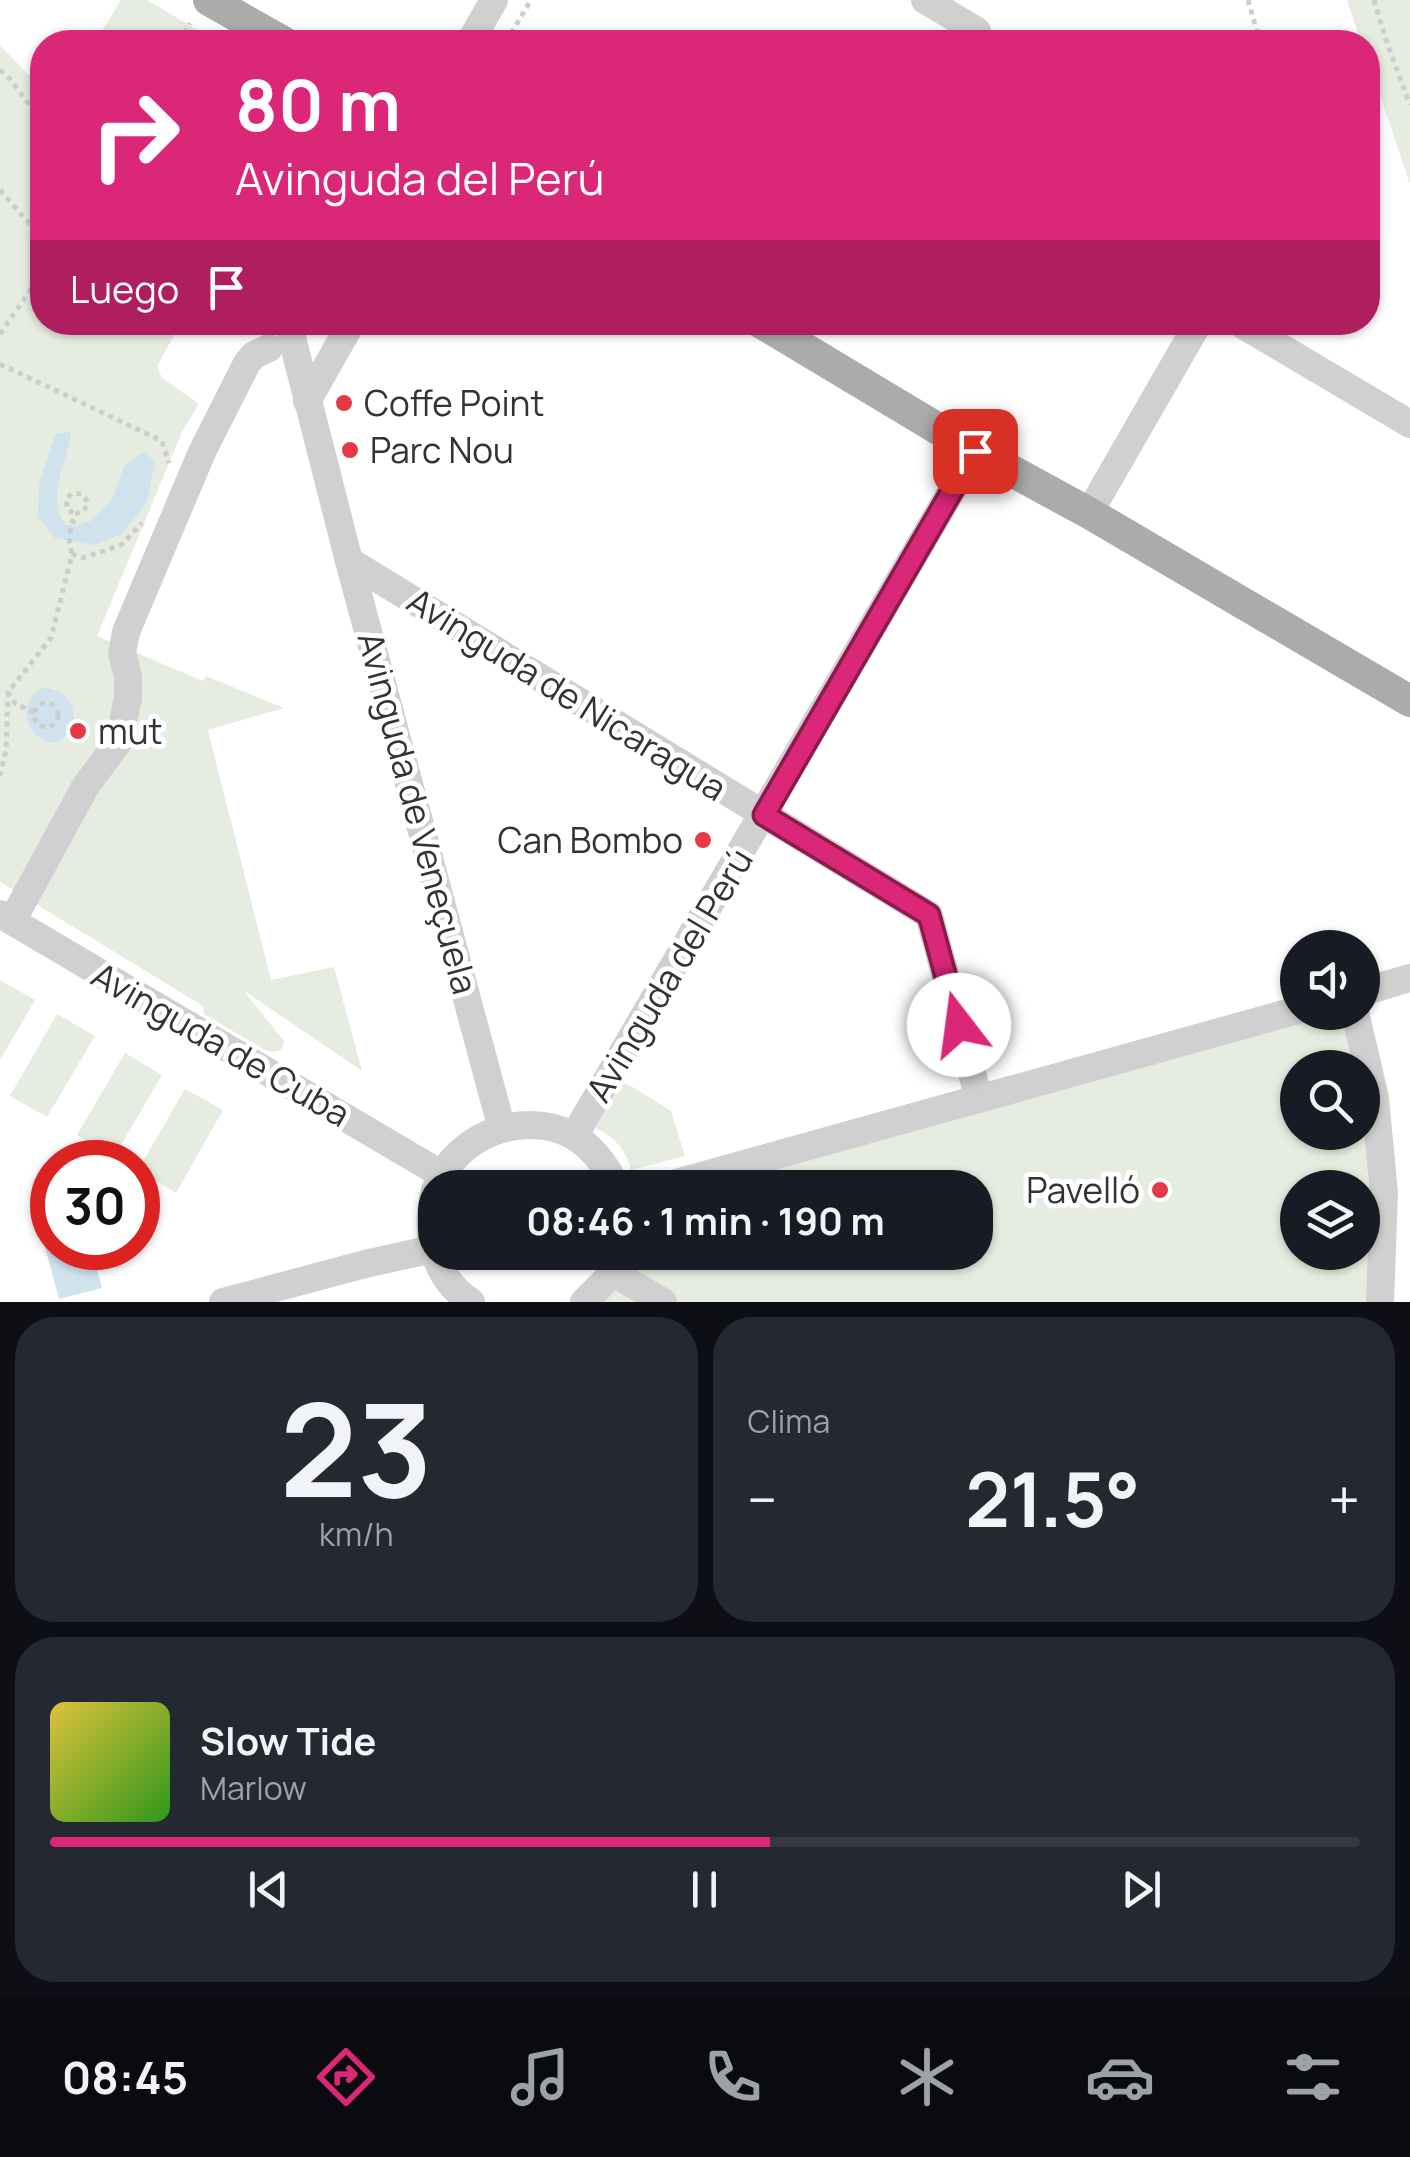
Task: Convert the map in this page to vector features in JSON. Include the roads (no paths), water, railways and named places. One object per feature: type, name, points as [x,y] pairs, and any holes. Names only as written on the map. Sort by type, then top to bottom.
[{"type":"main road","points":[[209,0],[262,30]]},
{"type":"main road","points":[[800,335],[975,451],[1089,513],[1410,701]]},
{"type":"street","points":[[477,30],[494,0]]},
{"type":"street","points":[[925,0],[964,30]]},
{"type":"street","name":"Avinguda de Veneçuela","points":[[291,335],[502,1129]]},
{"type":"street","points":[[307,400],[344,335]]},
{"type":"street","points":[[1089,513],[1192,335]]},
{"type":"street","points":[[1260,335],[1410,424]]},
{"type":"street","points":[[6,917],[85,787],[120,741],[128,698],[122,653],[126,632],[210,436],[246,363],[269,348]]},
{"type":"street","name":"Avinguda del Perú","points":[[574,1136],[975,451]]},
{"type":"street","name":"Avinguda de Nicaragua","points":[[350,561],[929,915],[979,1099]]},
{"type":"street","name":"Avinguda de Cuba","points":[[6,917],[418,1172]]},
{"type":"street","points":[[1380,987],[1410,978]]},
{"type":"street","points":[[723,1170],[1280,1015]]},
{"type":"street","points":[[1359,1030],[1375,1098],[1384,1193],[1380,1302]]},
{"type":"street","points":[[446,1170],[466,1145],[502,1129],[531,1125],[574,1136],[595,1153],[608,1170]]},
{"type":"street","points":[[223,1302],[418,1252]]},
{"type":"street","points":[[441,1270],[471,1302]]},
{"type":"street","points":[[584,1302],[597,1291],[609,1270]]},
{"type":"street","points":[[624,1270],[663,1302]]},
{"type":"water","points":[[71,432],[57,490],[59,513],[65,524],[76,526],[93,520],[112,500],[124,466],[143,452],[155,462],[147,501],[122,534],[93,545],[55,538],[38,517],[39,484],[56,433]]},
{"type":"water","points":[[43,688],[63,695],[73,711],[63,738],[53,742],[42,740],[28,721],[31,697]]},
{"type":"water","points":[[51,1270],[97,1270],[102,1288],[59,1299]]},
{"type":"place","name":"Coffe Point","points":[[344,403]]},
{"type":"place","name":"Parc Nou","points":[[350,450]]},
{"type":"place","name":"mut","points":[[78,731]]},
{"type":"place","name":"Can Bombo","points":[[703,840]]},
{"type":"place","name":"Pavelló","points":[[1160,1190]]}]
